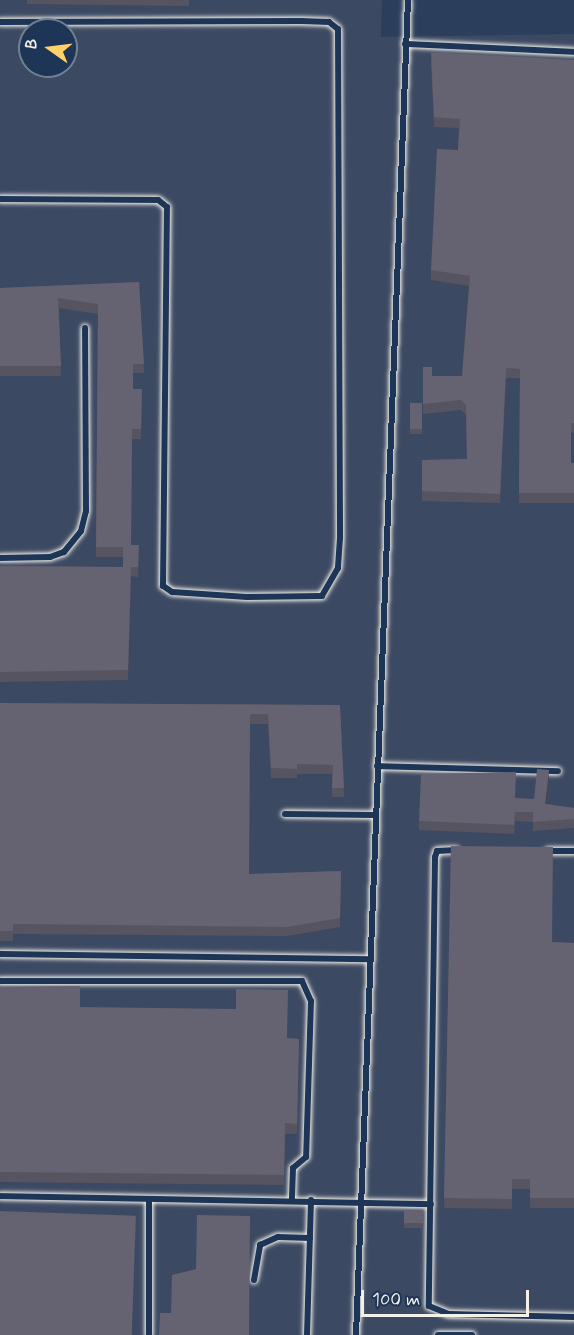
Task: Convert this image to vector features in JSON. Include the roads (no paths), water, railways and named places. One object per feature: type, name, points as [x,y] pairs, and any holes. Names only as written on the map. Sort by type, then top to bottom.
[{"type":"lane","points":[[356,1335],[374,815],[408,0]]},
{"type":"lane","points":[[0,22],[301,21],[329,22],[338,29],[340,538],[338,568],[322,596],[247,597],[172,592],[163,586],[167,207],[158,200],[0,199]]},
{"type":"lane","points":[[405,44],[574,52]]},
{"type":"lane","points":[[0,558],[50,557],[64,552],[81,531],[86,511],[85,328]]},
{"type":"lane","points":[[377,766],[558,771]]},
{"type":"lane","points":[[285,814],[374,815]]},
{"type":"lane","points":[[469,850],[437,851],[435,857],[429,1306],[449,1314],[574,1317]]},
{"type":"lane","points":[[539,851],[574,851]]},
{"type":"lane","points":[[0,954],[370,959]]},
{"type":"lane","points":[[0,981],[302,981],[311,1001],[306,1157],[293,1168],[292,1200]]},
{"type":"lane","points":[[0,1196],[431,1203]]},
{"type":"lane","points":[[149,1198],[149,1335]]},
{"type":"lane","points":[[307,1335],[311,1200]]},
{"type":"lane","points":[[254,1280],[260,1245],[278,1237],[310,1238]]},
{"type":"lane","points":[[438,1335],[472,1335]]}]
